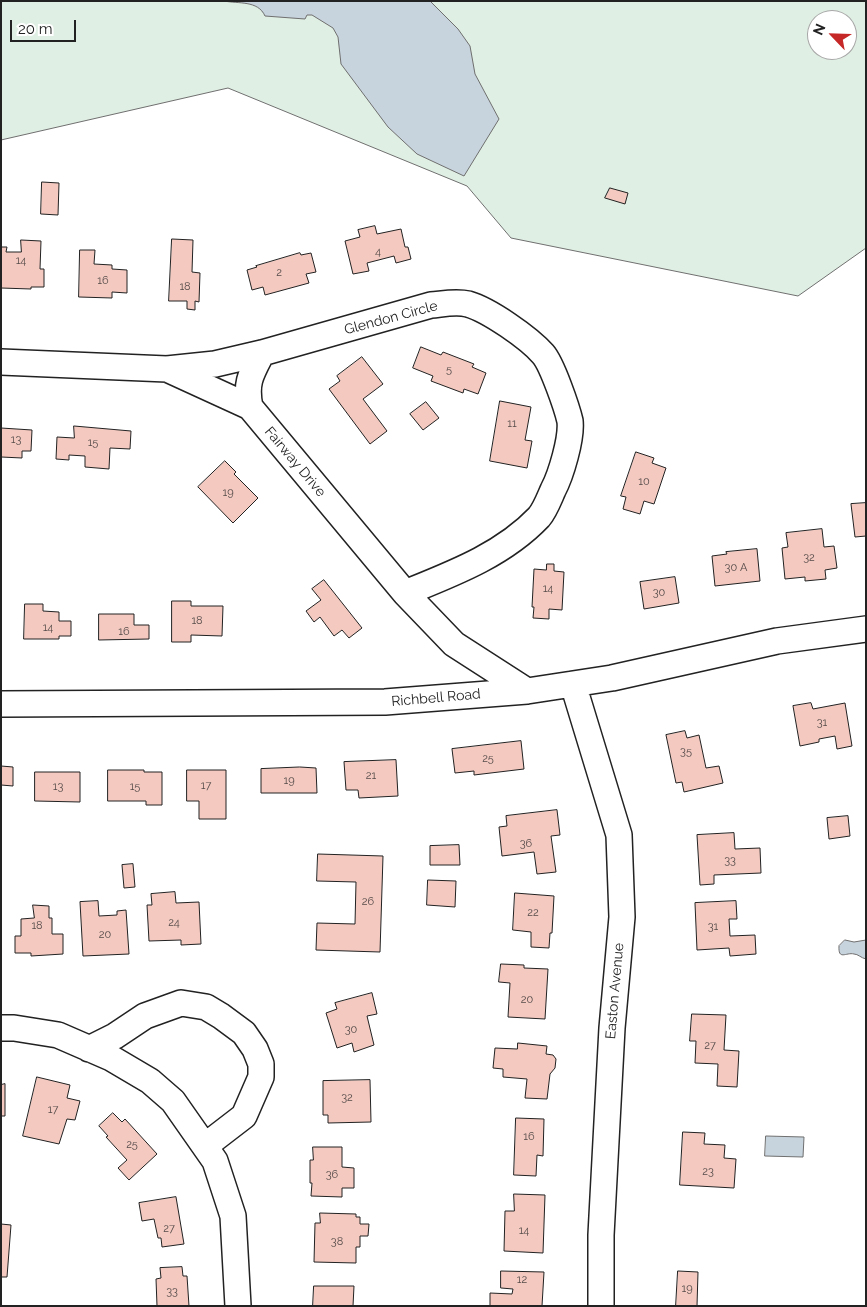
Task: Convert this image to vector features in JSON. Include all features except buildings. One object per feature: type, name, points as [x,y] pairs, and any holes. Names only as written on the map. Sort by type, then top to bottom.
[{"type":"street","name":"Glendon Circle","points":[[167,369],[215,364],[262,353],[430,305],[451,303],[469,304],[508,324],[544,355],[554,373],[570,422],[566,459],[557,484],[540,516],[507,545],[453,574],[405,593]]},
{"type":"street","points":[[250,407],[247,392],[252,373],[262,353]]},
{"type":"street","name":"Fairway Drive","points":[[1,362],[167,369],[250,407],[405,593],[454,644],[527,691]]},
{"type":"street","name":"Richbell Road","points":[[1,704],[385,702],[527,691],[612,678],[777,641],[866,629]]},
{"type":"street","name":"Easton Avenue","points":[[574,684],[619,836],[622,917],[612,1028],[601,1235],[601,1306]]},
{"type":"street","points":[[89,1049],[115,1036],[145,1016],[181,1002],[206,1008],[221,1016],[244,1034],[255,1049],[261,1064],[261,1077],[244,1116],[205,1146]]},
{"type":"street","points":[[1,1028],[14,1028],[58,1035],[111,1058],[150,1081],[173,1101],[215,1161],[233,1216],[238,1306]]},
{"type":"green space","points":[[1,1],[866,1],[866,248],[798,296],[511,238],[467,186],[228,88],[1,140]]},
{"type":"shaded area","points":[[224,1],[430,1],[458,29],[470,46],[475,74],[499,119],[464,176],[417,154],[388,127],[341,64],[338,37],[333,28],[312,15],[307,15],[305,19],[265,16],[258,7],[253,5]]},
{"type":"shaded area","points":[[845,940],[854,942],[866,940],[866,959],[855,954],[841,955],[839,946]]},
{"type":"shaded area","points":[[766,1136],[804,1137],[803,1157],[765,1156]]}]
